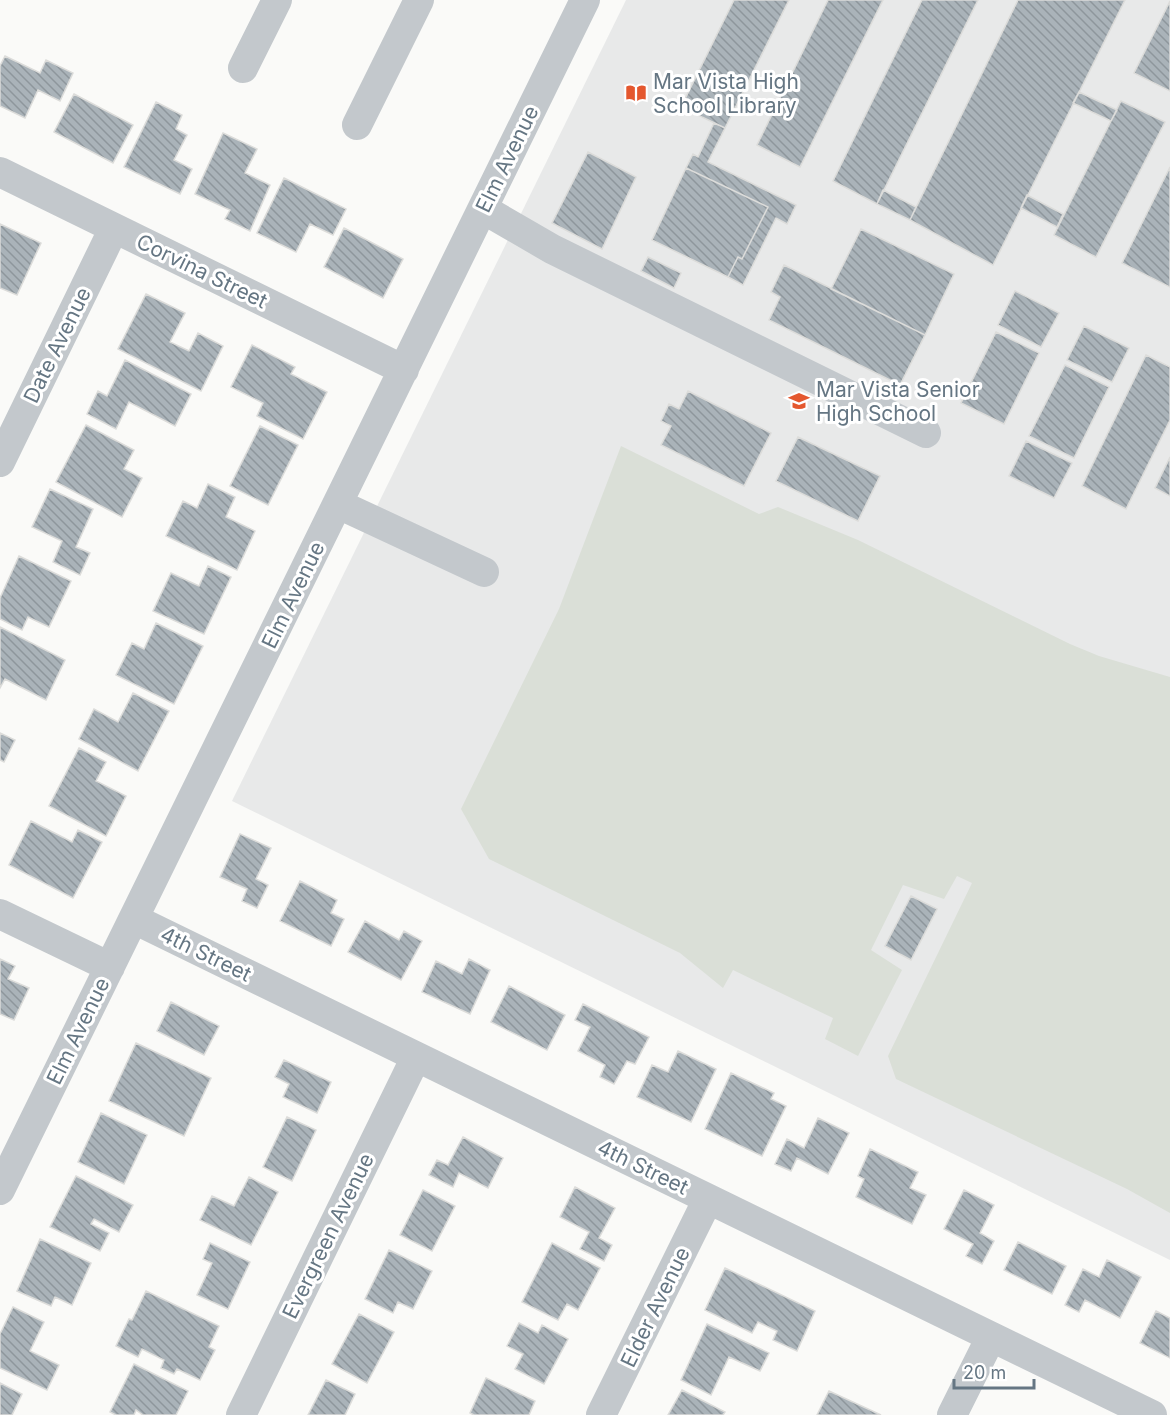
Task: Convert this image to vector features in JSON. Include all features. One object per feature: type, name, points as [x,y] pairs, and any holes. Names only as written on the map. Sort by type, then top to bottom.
[{"type":"street","points":[[243,68],[277,0]]},
{"type":"street","points":[[357,125],[419,0]]},
{"type":"street","name":"Elm Avenue","points":[[0,1190],[483,209],[578,2]]},
{"type":"street","name":"Corvina Street","points":[[0,172],[404,370]]},
{"type":"street","points":[[483,209],[552,249],[926,433]]},
{"type":"street","name":"Date Avenue","points":[[0,462],[114,228]]},
{"type":"street","points":[[338,504],[484,572]]},
{"type":"street","points":[[0,914],[110,967]]},
{"type":"street","name":"4th Street","points":[[134,919],[1152,1415]]},
{"type":"street","name":"Evergreen Avenue","points":[[241,1415],[416,1056]]},
{"type":"street","name":"Elder Avenue","points":[[601,1415],[708,1199]]},
{"type":"street","points":[[952,1415],[991,1337]]},
{"type":"shaded area","name":"Mar Vista Senior High School","points":[[626,0],[1170,0],[1170,1260],[232,801]]},
{"type":"shaded area","points":[[621,446],[759,514],[778,507],[858,540],[1070,644],[1099,656],[1170,677],[1170,1213],[1127,1189],[896,1079],[888,1056],[972,883],[957,876],[944,899],[903,885],[871,950],[902,970],[858,1056],[825,1039],[833,1018],[733,970],[723,988],[680,953],[489,859],[461,809],[559,609]]},
{"type":"building","points":[[734,0],[789,0],[725,128],[681,107]]},
{"type":"building","points":[[828,0],[883,0],[800,167],[757,145]]},
{"type":"building","points":[[922,0],[978,0],[877,204],[833,181]]},
{"type":"building","points":[[1018,0],[1125,0],[993,265],[910,220]]},
{"type":"building","points":[[1170,1],[1170,91],[1134,73]]},
{"type":"building","points":[[5,56],[40,73],[46,60],[73,73],[60,101],[38,90],[25,118],[0,106],[0,66]]},
{"type":"building","points":[[1079,92],[1117,110],[1111,121],[1073,103]]},
{"type":"building","points":[[74,94],[133,125],[113,163],[54,132]]},
{"type":"building","points":[[1121,101],[1165,122],[1096,257],[1054,235]]},
{"type":"building","points":[[156,102],[182,115],[176,129],[187,135],[174,160],[192,169],[180,194],[124,167]]},
{"type":"building","points":[[714,123],[725,128],[708,162],[796,205],[787,224],[776,218],[743,285],[728,277],[738,257],[742,259],[768,207],[686,168],[693,154],[698,157]]},
{"type":"building","points":[[223,133],[257,149],[245,173],[270,185],[250,231],[225,219],[230,210],[195,194]]},
{"type":"building","points":[[588,152],[636,177],[602,249],[552,223]]},
{"type":"building","points":[[1170,167],[1170,287],[1122,263]]},
{"type":"building","points":[[686,168],[768,207],[742,259],[738,257],[728,277],[652,240]]},
{"type":"building","points":[[284,178],[346,209],[333,235],[310,224],[296,252],[257,233]]},
{"type":"building","points":[[883,190],[916,207],[910,220],[877,204]]},
{"type":"building","points":[[1027,195],[1063,214],[1057,227],[1021,208]]},
{"type":"building","points":[[0,224],[41,243],[17,295],[0,288]]},
{"type":"building","points":[[344,228],[403,259],[383,298],[324,267]]},
{"type":"building","points":[[861,229],[954,274],[925,335],[831,289]]},
{"type":"building","points":[[648,257],[681,273],[674,288],[641,271]]},
{"type":"building","points":[[784,265],[925,335],[900,385],[769,320],[780,297],[771,292]]},
{"type":"building","points":[[1015,291],[1059,313],[1041,347],[998,325]]},
{"type":"building","points":[[146,294],[185,313],[170,342],[189,351],[198,333],[223,346],[201,391],[118,349]]},
{"type":"building","points":[[1084,326],[1129,348],[1112,382],[1067,360]]},
{"type":"building","points":[[996,332],[1039,353],[1004,424],[961,403]]},
{"type":"building","points":[[252,345],[295,367],[291,374],[327,392],[303,439],[257,416],[263,403],[231,387]]},
{"type":"building","points":[[1146,355],[1170,367],[1170,420],[1126,509],[1082,486]]},
{"type":"building","points":[[125,360],[191,394],[175,426],[129,402],[116,429],[87,414],[98,391],[107,396]]},
{"type":"building","points":[[1065,365],[1109,387],[1074,458],[1029,436]]},
{"type":"building","points":[[688,391],[771,433],[744,486],[661,445],[671,426],[661,421],[669,404],[679,409]]},
{"type":"building","points":[[86,425],[134,450],[124,469],[142,478],[122,517],[56,482]]},
{"type":"building","points":[[260,426],[298,445],[268,505],[230,486]]},
{"type":"building","points":[[798,437],[880,476],[858,521],[776,481]]},
{"type":"building","points":[[1026,441],[1072,463],[1054,498],[1009,476]]},
{"type":"building","points":[[1170,457],[1170,496],[1155,488]]},
{"type":"building","points":[[208,484],[235,497],[226,517],[255,531],[237,570],[166,536],[183,501],[197,508]]},
{"type":"building","points":[[50,489],[93,509],[76,547],[90,553],[80,575],[53,562],[62,541],[32,527]]},
{"type":"building","points":[[19,556],[71,581],[49,627],[28,617],[22,630],[0,619],[0,598]]},
{"type":"building","points":[[208,566],[231,577],[204,634],[153,611],[171,573],[199,586]]},
{"type":"building","points":[[156,623],[203,646],[174,704],[116,675],[132,643],[144,649]]},
{"type":"building","points":[[0,627],[65,660],[46,700],[5,679],[0,688]]},
{"type":"building","points":[[133,693],[169,711],[138,771],[79,739],[94,709],[118,722]]},
{"type":"building","points":[[0,733],[15,740],[4,762],[0,760]]},
{"type":"building","points":[[79,748],[106,762],[96,781],[126,796],[106,836],[49,806]]},
{"type":"building","points":[[31,821],[72,842],[78,830],[102,842],[73,898],[9,865]]},
{"type":"building","points":[[240,834],[271,848],[256,879],[268,885],[257,908],[242,901],[247,889],[220,877]]},
{"type":"building","points":[[300,881],[337,900],[331,913],[344,919],[331,946],[280,921]]},
{"type":"building","points":[[911,896],[937,909],[911,960],[885,946]]},
{"type":"building","points":[[365,921],[399,940],[404,931],[422,941],[401,980],[348,952]]},
{"type":"building","points":[[0,959],[15,966],[8,979],[29,988],[14,1020],[0,1014]]},
{"type":"building","points":[[469,959],[490,970],[470,1014],[422,992],[436,961],[462,974]]},
{"type":"building","points":[[509,986],[565,1015],[547,1050],[491,1022]]},
{"type":"building","points":[[171,1002],[219,1026],[204,1055],[157,1031]]},
{"type":"building","points":[[583,1004],[649,1037],[635,1064],[627,1061],[614,1084],[600,1077],[605,1065],[578,1051],[590,1027],[575,1020]]},
{"type":"building","points":[[136,1043],[211,1078],[184,1136],[109,1101]]},
{"type":"building","points":[[678,1051],[716,1069],[691,1122],[637,1097],[652,1065],[668,1072]]},
{"type":"building","points":[[284,1060],[331,1082],[317,1113],[283,1097],[289,1084],[275,1077]]},
{"type":"building","points":[[731,1073],[774,1093],[771,1099],[786,1106],[762,1156],[705,1129]]},
{"type":"building","points":[[101,1113],[147,1135],[124,1184],[78,1162]]},
{"type":"building","points":[[287,1117],[316,1130],[292,1181],[263,1167]]},
{"type":"building","points":[[818,1118],[849,1133],[828,1174],[797,1158],[791,1171],[775,1164],[787,1139],[804,1148]]},
{"type":"building","points":[[463,1137],[503,1158],[488,1188],[459,1173],[453,1187],[429,1175],[437,1160],[448,1165]]},
{"type":"building","points":[[870,1149],[918,1172],[910,1188],[926,1195],[912,1224],[856,1197],[864,1179],[858,1176]]},
{"type":"building","points":[[76,1176],[133,1205],[119,1232],[94,1219],[91,1224],[109,1233],[100,1251],[50,1227]]},
{"type":"building","points":[[249,1177],[278,1192],[251,1245],[200,1220],[212,1196],[234,1206]]},
{"type":"building","points":[[575,1187],[615,1208],[599,1238],[612,1245],[604,1261],[580,1249],[589,1232],[560,1217]]},
{"type":"building","points":[[423,1190],[455,1206],[432,1251],[400,1235]]},
{"type":"building","points":[[964,1190],[994,1205],[980,1233],[994,1241],[982,1264],[966,1256],[973,1244],[944,1229]]},
{"type":"building","points":[[40,1239],[91,1263],[72,1305],[55,1297],[51,1306],[17,1291]]},
{"type":"building","points":[[1018,1242],[1066,1266],[1052,1294],[1004,1270]]},
{"type":"building","points":[[210,1243],[250,1262],[228,1309],[197,1295],[212,1263],[203,1259]]},
{"type":"building","points":[[552,1243],[600,1268],[578,1310],[567,1304],[558,1320],[522,1302]]},
{"type":"building","points":[[389,1250],[432,1271],[413,1309],[398,1302],[393,1313],[365,1299]]},
{"type":"building","points":[[1107,1260],[1141,1277],[1120,1318],[1085,1300],[1079,1312],[1065,1305],[1083,1269],[1099,1277]]},
{"type":"building","points":[[725,1268],[815,1311],[797,1351],[773,1340],[777,1331],[758,1322],[752,1333],[705,1310]]},
{"type":"building","points":[[146,1291],[219,1326],[209,1347],[215,1350],[200,1380],[177,1369],[174,1374],[161,1368],[164,1360],[142,1349],[138,1357],[116,1346]]},
{"type":"building","points":[[13,1307],[44,1322],[30,1351],[59,1365],[47,1390],[0,1368],[0,1334]]},
{"type":"building","points":[[1156,1311],[1170,1318],[1170,1358],[1140,1343]]},
{"type":"building","points":[[359,1314],[394,1332],[367,1383],[332,1364]]},
{"type":"building","points":[[519,1323],[538,1333],[542,1325],[568,1339],[544,1384],[515,1369],[523,1354],[507,1346]]},
{"type":"building","points":[[707,1324],[769,1353],[760,1371],[729,1357],[711,1395],[681,1380]]},
{"type":"building","points":[[134,1364],[188,1391],[176,1415],[143,1415],[136,1410],[134,1415],[116,1415],[110,1412]]},
{"type":"building","points":[[486,1378],[535,1401],[529,1415],[474,1415],[470,1413]]},
{"type":"building","points":[[326,1380],[355,1394],[345,1415],[308,1415]]},
{"type":"building","points":[[0,1383],[22,1394],[12,1415],[0,1415]]},
{"type":"building","points":[[682,1390],[725,1412],[723,1415],[668,1415]]},
{"type":"building","points":[[829,1391],[881,1415],[817,1415]]},
{"type":"place","name":"Mar Vista High School Library","points":[[636,93]]},
{"type":"place","name":"Mar Vista Senior High School","points":[[799,401]]}]
